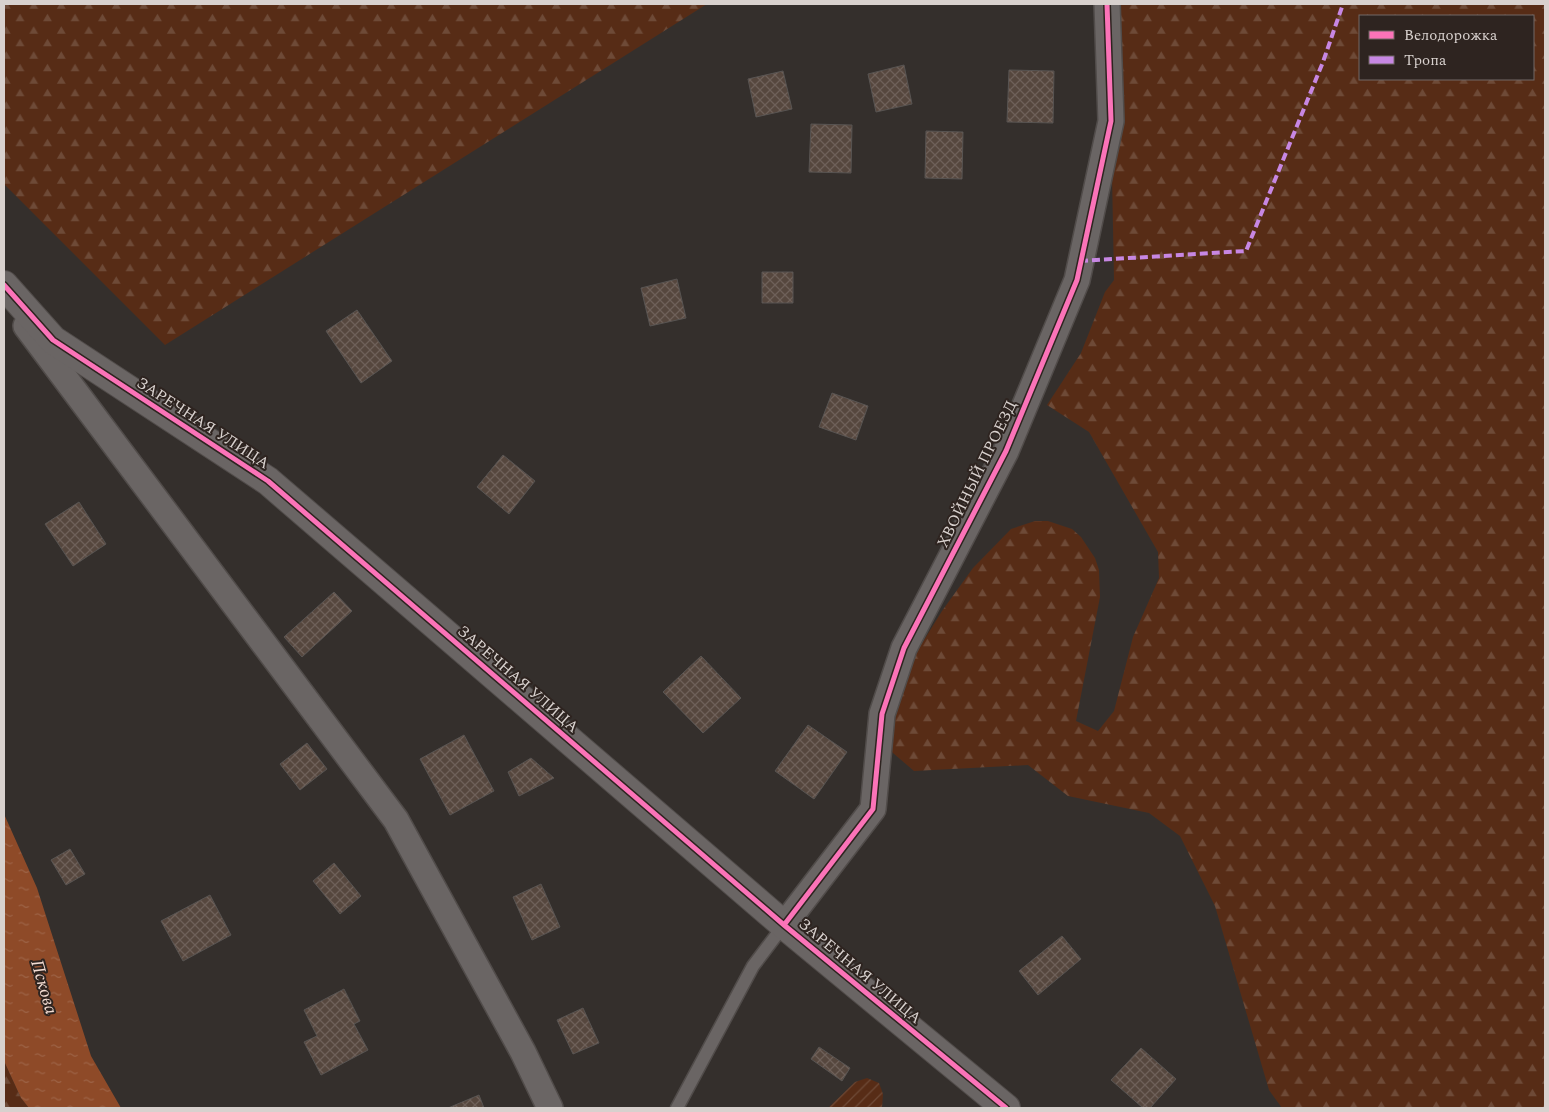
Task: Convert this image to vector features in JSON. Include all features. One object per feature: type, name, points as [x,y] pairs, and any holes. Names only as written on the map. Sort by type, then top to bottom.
[{"type":"street","name":"ХВОЙНЫЙ ПРОЕЗД","points":[[784,924],[873,809],[882,714],[904,648],[1006,450],[1077,280],[1111,121],[1107,4]]},
{"type":"street","name":"ЗАРЕЧНАЯ УЛИЦА","points":[[4,285],[53,340],[268,481],[784,924],[1006,1108]]},
{"type":"street","points":[[4,296],[396,820],[523,1052],[550,1108]]},
{"type":"lane","points":[[677,1108],[753,966],[784,924]]},
{"type":"green space","points":[[4,4],[707,4],[165,345],[4,184]]},
{"type":"green space","points":[[1103,4],[1545,4],[1545,1108],[1282,1108],[1269,1090],[1215,906],[1180,836],[1149,813],[1068,796],[1028,765],[914,771],[886,747],[901,677],[942,611],[973,568],[1011,529],[1035,521],[1048,521],[1072,529],[1081,537],[1095,558],[1099,570],[1100,597],[1076,721],[1098,731],[1114,711],[1133,637],[1159,578],[1158,552],[1089,432],[1047,405],[1081,353],[1105,292],[1114,280],[1111,121]]},
{"type":"green space","points":[[4,1061],[21,1098],[29,1108],[4,1108]]},
{"type":"green space","points":[[867,1078],[879,1083],[883,1094],[882,1108],[828,1108],[855,1082]]},
{"type":"water","name":"Пскова","points":[[4,814],[37,888],[91,1056],[121,1108],[29,1108],[21,1098],[4,1061]]},
{"type":"building","points":[[904,65],[912,104],[876,112],[868,74]]},
{"type":"building","points":[[1009,70],[1054,71],[1053,123],[1007,122]]},
{"type":"building","points":[[783,71],[792,109],[756,117],[748,79]]},
{"type":"building","points":[[811,124],[852,125],[851,173],[809,172]]},
{"type":"building","points":[[926,131],[963,132],[962,179],[925,178]]},
{"type":"building","points":[[762,272],[793,272],[793,303],[762,303]]},
{"type":"building","points":[[677,279],[686,318],[650,326],[641,288]]},
{"type":"building","points":[[357,310],[392,361],[361,383],[326,331]]},
{"type":"building","points":[[832,393],[868,406],[856,440],[819,427]]},
{"type":"building","points":[[503,455],[535,481],[509,514],[477,487]]},
{"type":"building","points":[[79,502],[106,544],[73,566],[45,524]]},
{"type":"building","points":[[334,592],[352,611],[302,657],[284,637]]},
{"type":"building","points":[[701,656],[741,698],[703,733],[663,692]]},
{"type":"building","points":[[808,725],[847,752],[814,799],[775,771]]},
{"type":"building","points":[[464,735],[494,791],[450,815],[420,759]]},
{"type":"building","points":[[307,743],[327,769],[300,790],[280,764]]},
{"type":"building","points":[[531,758],[554,778],[519,796],[508,772]]},
{"type":"building","points":[[70,849],[85,874],[66,885],[51,860]]},
{"type":"building","points":[[334,863],[361,896],[340,914],[313,881]]},
{"type":"building","points":[[541,884],[560,927],[532,940],[513,897]]},
{"type":"building","points":[[210,895],[231,935],[183,961],[161,921]]},
{"type":"building","points":[[1062,936],[1081,959],[1038,995],[1019,971]]},
{"type":"building","points":[[344,989],[360,1021],[354,1024],[368,1050],[321,1075],[304,1042],[317,1036],[304,1010]]},
{"type":"building","points":[[583,1008],[599,1043],[573,1054],[557,1020]]},
{"type":"building","points":[[819,1047],[850,1068],[842,1081],[811,1059]]},
{"type":"building","points":[[1141,1048],[1176,1079],[1150,1108],[1143,1108],[1111,1080]]},
{"type":"building","points":[[479,1095],[484,1108],[448,1108]]},
{"type":"marked path","points":[[1080,261],[1246,251],[1323,62],[1343,4]]},
{"type":"cycle path","points":[[784,925],[873,809],[882,714],[904,648],[1006,451],[1077,280],[1111,121],[1107,4]]},
{"type":"cycle path","points":[[4,285],[53,340],[268,481],[784,925],[1006,1108]]}]
